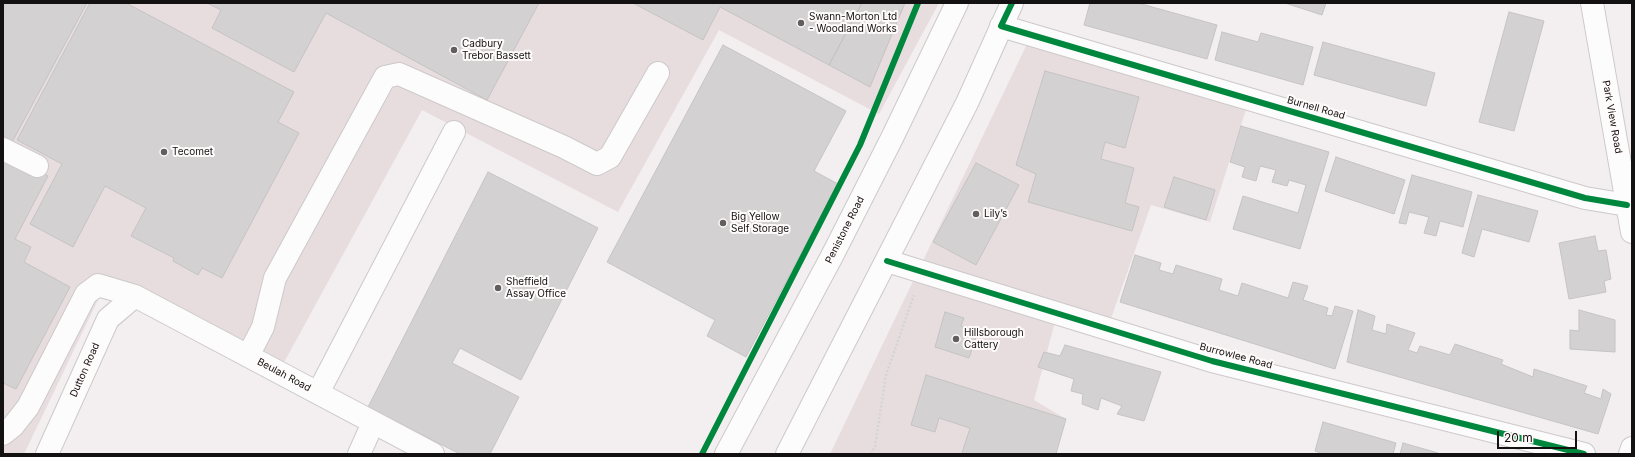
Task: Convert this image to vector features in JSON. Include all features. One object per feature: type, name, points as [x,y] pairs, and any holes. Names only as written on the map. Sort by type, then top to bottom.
[{"type":"main road","name":"Penistone Road","points":[[726,454],[842,236],[892,138],[957,3]]},
{"type":"main road","points":[[787,454],[967,103],[1012,3]]},
{"type":"main road","name":"Park View Road","points":[[1592,3],[1632,232]]},
{"type":"main road","name":"Burnell Road","points":[[1001,26],[1585,198],[1627,205]]},
{"type":"main road","points":[[248,356],[263,327],[275,278],[385,77],[399,74],[597,164],[610,157],[658,73]]},
{"type":"main road","points":[[318,393],[454,132]]},
{"type":"main road","points":[[3,149],[37,166]]},
{"type":"main road","name":"Burrowlee Road","points":[[887,261],[1212,361],[1584,454]]},
{"type":"main road","name":"Beulah Road","points":[[3,434],[13,426],[28,407],[86,294],[98,285],[135,296],[433,454]]},
{"type":"main road","name":"Dutton Road","points":[[47,454],[108,319],[135,296]]},
{"type":"main road","points":[[359,454],[373,423]]},
{"type":"main road","points":[[1630,454],[1632,448]]},
{"type":"path","points":[[871,454],[875,446],[886,375],[923,272]]},
{"type":"shaded area","points":[[3,3],[939,3],[879,114],[719,30],[618,212],[422,110],[282,366],[108,279],[24,454],[3,454]]},
{"type":"shaded area","points":[[1027,44],[1247,106],[1210,222],[1151,205],[1109,324],[1059,307],[1034,400],[1066,419],[1055,454],[830,454]]},
{"type":"building","points":[[3,3],[87,3],[10,146],[3,142]]},
{"type":"building","name":"Tecomet","points":[[90,3],[126,3],[294,92],[278,122],[299,133],[222,278],[202,268],[198,275],[173,261],[174,258],[131,236],[146,208],[105,186],[73,247],[30,224],[62,164],[17,140]]},
{"type":"building","name":"Cadbury Trebor Bassett","points":[[207,3],[539,3],[487,100],[326,13],[294,72],[212,28],[221,10]]},
{"type":"building","name":"Swann-Morton Ltd - Woodland Works","points":[[633,3],[862,3],[829,65],[720,7],[703,40]]},
{"type":"building","points":[[862,3],[905,3],[870,87],[829,65]]},
{"type":"building","points":[[1090,3],[1138,3],[1217,25],[1207,59],[1084,25]]},
{"type":"building","points":[[1285,3],[1326,3],[1322,15]]},
{"type":"building","points":[[1509,12],[1544,21],[1514,131],[1479,122]]},
{"type":"building","points":[[1222,32],[1258,42],[1261,33],[1313,47],[1303,85],[1215,60]]},
{"type":"building","points":[[1323,42],[1435,73],[1426,106],[1314,75]]},
{"type":"building","name":"Big Yellow Self Storage","points":[[723,45],[846,111],[814,171],[838,184],[746,357],[707,336],[715,320],[607,262]]},
{"type":"building","points":[[1045,71],[1139,97],[1125,148],[1105,142],[1101,159],[1134,168],[1125,203],[1139,207],[1132,231],[1028,202],[1036,174],[1016,165]]},
{"type":"building","points":[[1241,126],[1329,152],[1300,249],[1233,229],[1243,196],[1298,213],[1306,185],[1289,180],[1287,186],[1272,182],[1276,170],[1260,166],[1256,181],[1242,177],[1245,167],[1230,162]]},
{"type":"building","points":[[3,153],[48,176],[15,239],[31,247],[24,262],[70,287],[16,389],[3,383]]},
{"type":"building","points":[[1336,157],[1405,180],[1394,214],[1325,191]]},
{"type":"building","name":"Lily’s","points":[[976,163],[1019,185],[976,265],[933,242]]},
{"type":"building","name":"Sheffield Assay Office","points":[[488,172],[598,228],[521,380],[460,348],[452,363],[519,397],[490,454],[460,454],[368,407]]},
{"type":"building","points":[[1412,175],[1472,192],[1463,227],[1440,221],[1436,236],[1424,233],[1429,217],[1409,212],[1406,224],[1399,223]]},
{"type":"building","points":[[1174,177],[1215,190],[1206,220],[1164,207]]},
{"type":"building","points":[[1478,195],[1538,211],[1529,242],[1482,229],[1474,257],[1462,253]]},
{"type":"building","points":[[1595,236],[1598,251],[1606,250],[1611,279],[1604,281],[1606,292],[1569,299],[1559,243]]},
{"type":"building","points":[[1135,255],[1161,263],[1159,270],[1173,274],[1176,265],[1222,279],[1219,290],[1238,296],[1242,283],[1288,298],[1293,282],[1308,286],[1303,300],[1328,308],[1326,315],[1332,316],[1335,306],[1353,311],[1335,369],[1120,302]]},
{"type":"building","points":[[1358,310],[1375,316],[1372,330],[1386,334],[1387,324],[1415,333],[1408,350],[1417,353],[1420,346],[1450,355],[1455,344],[1503,360],[1501,364],[1533,377],[1534,369],[1587,386],[1584,393],[1601,399],[1603,389],[1611,394],[1598,434],[1347,362]]},
{"type":"building","points":[[1579,310],[1615,320],[1615,352],[1570,349],[1570,330],[1579,331]]},
{"type":"building","name":"Hillsborough Cattery","points":[[945,312],[964,318],[961,326],[978,331],[969,358],[935,347]]},
{"type":"building","points":[[1065,345],[1161,372],[1144,421],[1117,414],[1122,406],[1101,398],[1098,410],[1082,404],[1083,394],[1071,391],[1074,379],[1038,367],[1044,352],[1060,356]]},
{"type":"building","points":[[926,375],[1066,419],[1056,454],[964,454],[962,453],[970,428],[939,418],[935,432],[911,425]]},
{"type":"building","points":[[1323,422],[1396,443],[1393,454],[1323,454],[1315,451]]},
{"type":"building","points":[[1403,443],[1438,453],[1438,454],[1400,454]]},
{"type":"cycle path","points":[[702,454],[860,145],[918,3]]},
{"type":"cycle path","points":[[1012,3],[1001,26],[1585,198],[1627,205]]},
{"type":"cycle path","points":[[887,261],[1212,361],[1584,454]]},
{"type":"place","name":"Swann-Morton Ltd - Woodland Works","points":[[801,23]]},
{"type":"place","name":"Cadbury Trebor Bassett","points":[[454,50]]},
{"type":"place","name":"Tecomet","points":[[164,152]]},
{"type":"place","name":"Lily’s","points":[[976,214]]},
{"type":"place","name":"Big Yellow Self Storage","points":[[723,223]]},
{"type":"place","name":"Sheffield Assay Office","points":[[498,288]]},
{"type":"place","name":"Hillsborough Cattery","points":[[956,339]]}]
